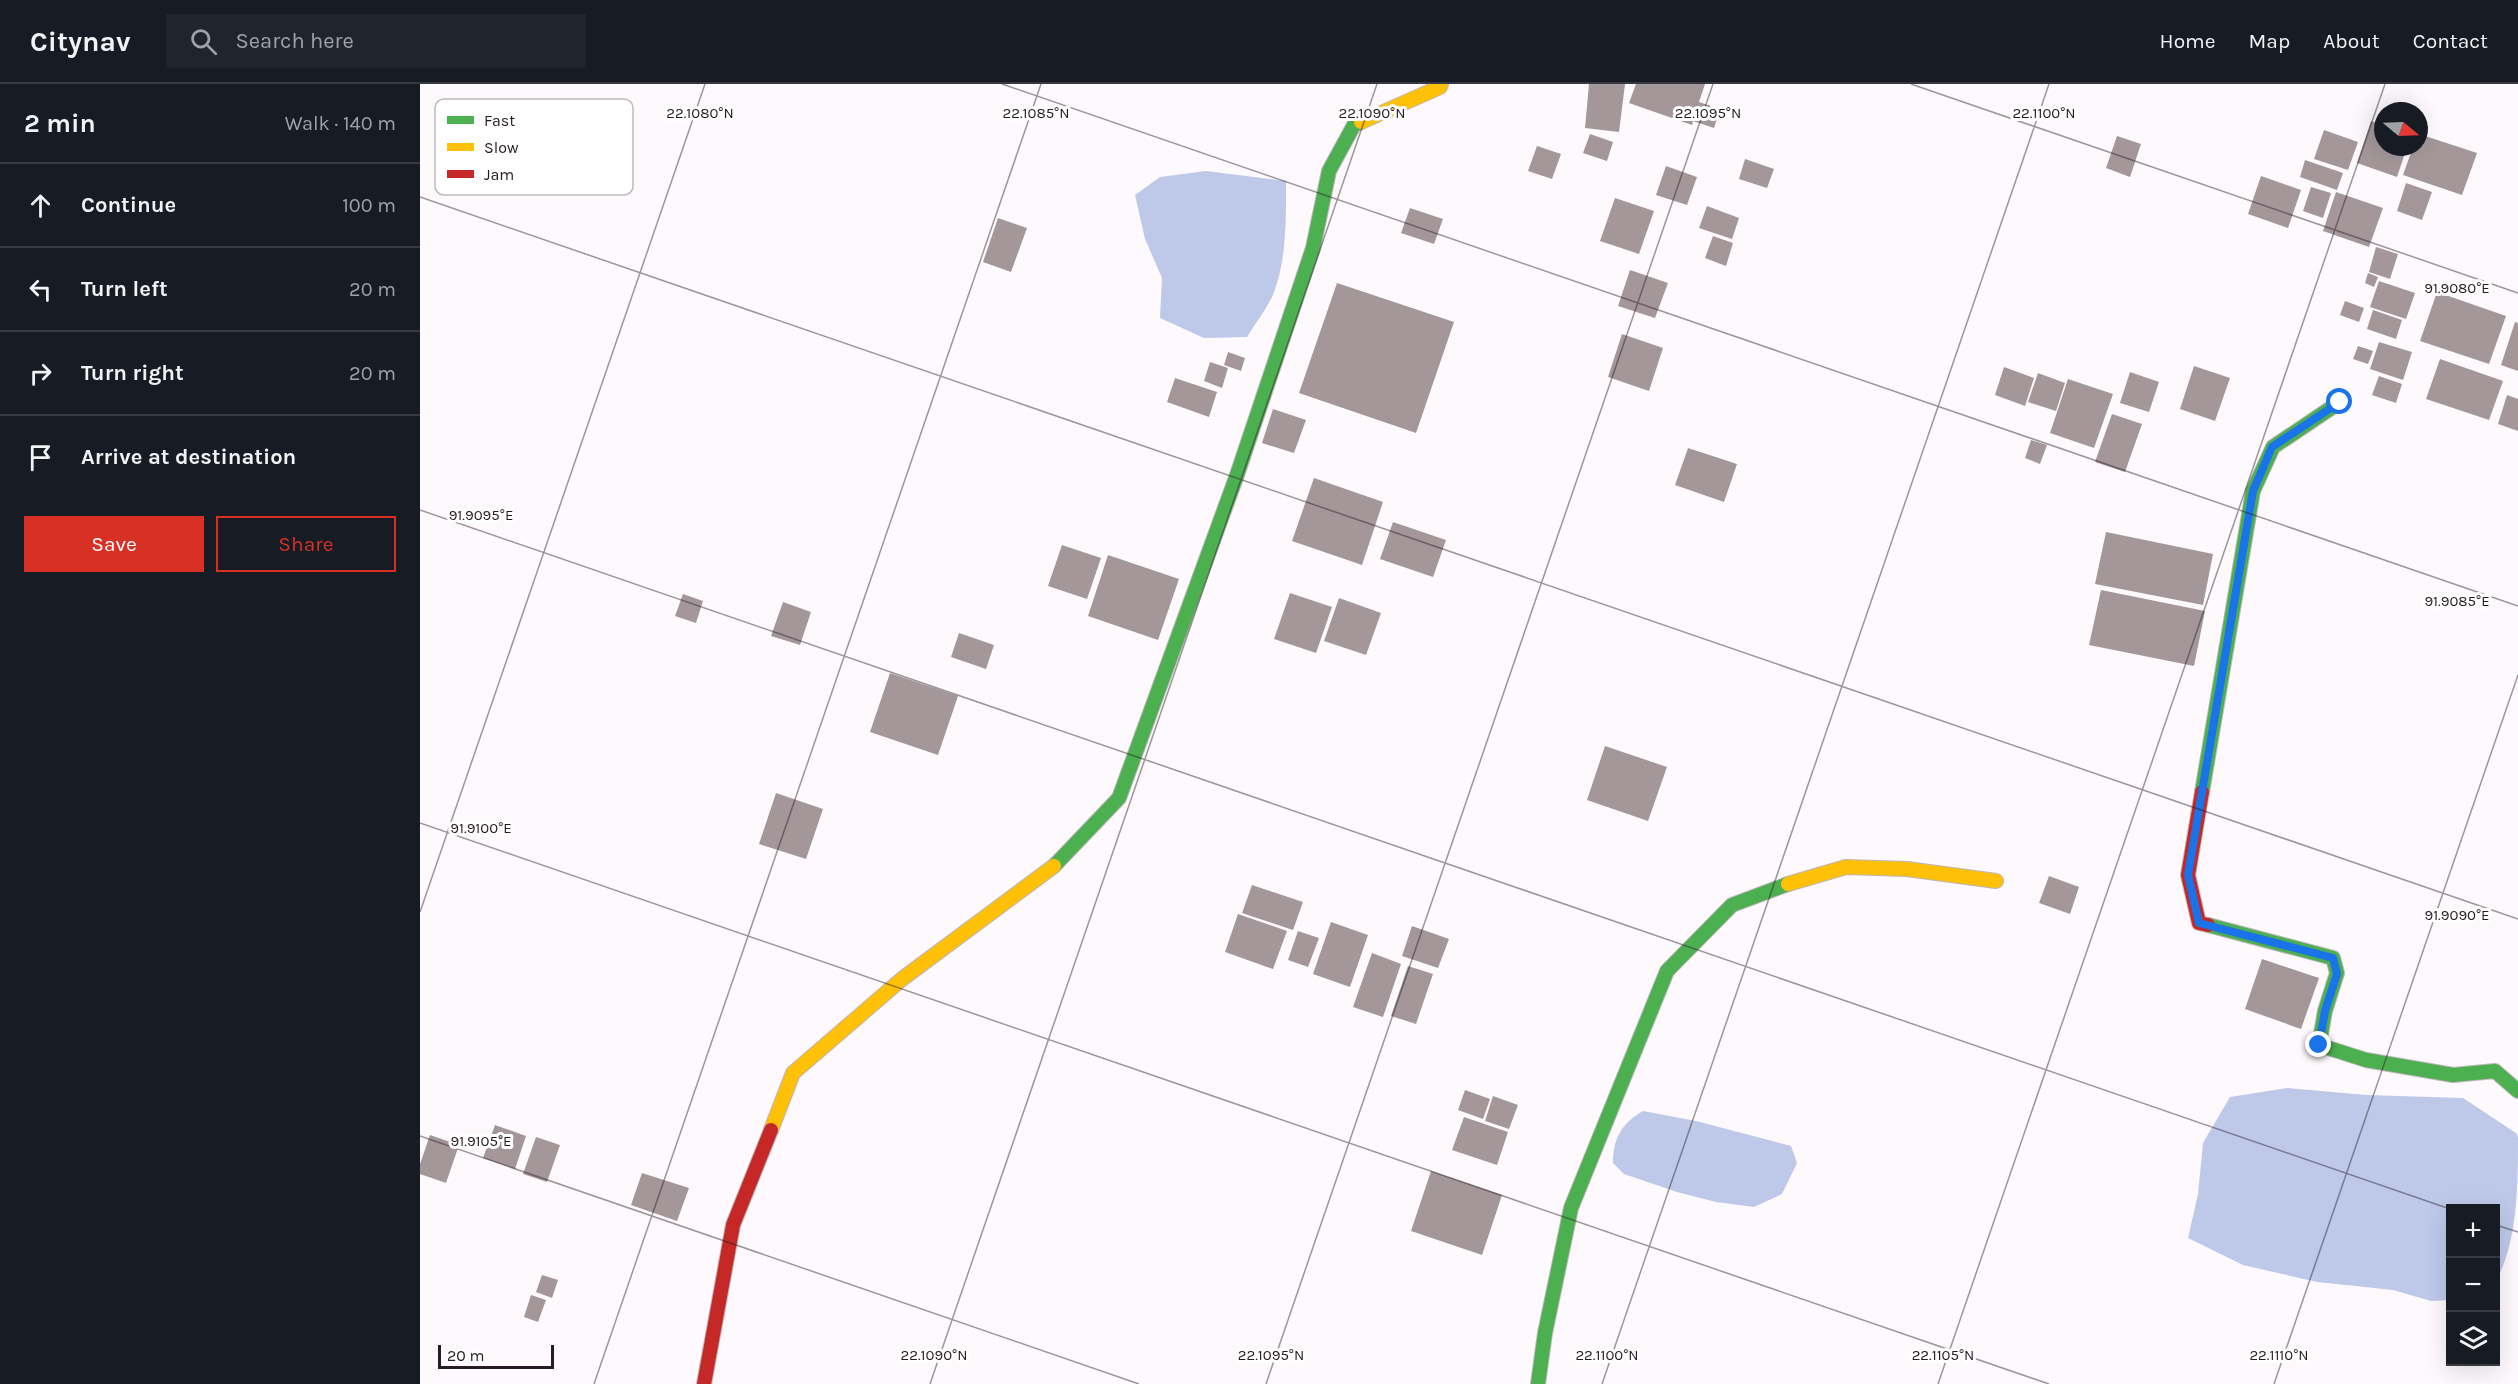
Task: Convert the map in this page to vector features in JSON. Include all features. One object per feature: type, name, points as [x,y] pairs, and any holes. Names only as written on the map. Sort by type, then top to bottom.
[{"type":"street","points":[[704,1384],[733,1225],[793,1073],[902,979],[1053,867],[1119,798],[1237,475],[1314,248],[1329,171],[1354,125],[1440,87],[1441,84]]},
{"type":"street","points":[[2340,402],[2272,447],[2253,491],[2188,875],[2199,923],[2333,958],[2337,974],[2325,1011],[2319,1045],[2366,1060],[2453,1076],[2495,1071],[2518,1091]]},
{"type":"street","points":[[1538,1384],[1545,1333],[1571,1208],[1667,971],[1732,905],[1803,879],[1846,867],[1907,868],[1996,881]]},
{"type":"water","points":[[1206,171],[1286,181],[1285,240],[1281,269],[1272,297],[1247,337],[1204,338],[1160,318],[1162,278],[1145,239],[1135,195],[1160,177]]},
{"type":"water","points":[[2287,1088],[2366,1095],[2463,1098],[2516,1133],[2518,1137],[2517,1192],[2513,1230],[2500,1272],[2500,1204],[2446,1204],[2446,1300],[2431,1301],[2393,1290],[2317,1282],[2243,1265],[2188,1238],[2198,1194],[2203,1143],[2230,1097]]},
{"type":"water","points":[[1643,1111],[1696,1121],[1791,1146],[1797,1163],[1782,1194],[1754,1207],[1716,1202],[1677,1192],[1624,1174],[1613,1163],[1613,1154],[1620,1132],[1629,1121]]},
{"type":"building","points":[[1589,84],[1625,84],[1619,132],[1585,128]]},
{"type":"building","points":[[1636,84],[1705,84],[1699,102],[1720,109],[1714,128],[1693,121],[1692,125],[1629,103]]},
{"type":"building","points":[[2371,121],[2374,122],[2374,156],[2404,156],[2397,177],[2357,163]]},
{"type":"building","points":[[2324,130],[2358,142],[2348,170],[2314,159]]},
{"type":"building","points":[[1590,134],[1613,142],[1607,161],[1583,153]]},
{"type":"building","points":[[2117,136],[2141,144],[2130,177],[2106,168]]},
{"type":"building","points":[[2428,137],[2477,153],[2462,195],[2403,175],[2410,156],[2428,156]]},
{"type":"building","points":[[1537,146],[1561,154],[1552,179],[1528,171]]},
{"type":"building","points":[[1745,159],[1774,169],[1767,188],[1739,179]]},
{"type":"building","points":[[2305,160],[2343,173],[2337,190],[2300,177]]},
{"type":"building","points":[[1666,166],[1697,177],[1687,205],[1656,195]]},
{"type":"building","points":[[2261,176],[2301,190],[2288,228],[2248,214]]},
{"type":"building","points":[[2406,183],[2432,192],[2422,220],[2397,211]]},
{"type":"building","points":[[2311,187],[2331,193],[2323,218],[2303,211]]},
{"type":"building","points":[[2336,192],[2383,208],[2369,247],[2323,231]]},
{"type":"building","points":[[1615,198],[1654,211],[1639,254],[1600,241]]},
{"type":"building","points":[[1707,206],[1739,218],[1732,239],[1699,228]]},
{"type":"building","points":[[1410,208],[1443,219],[1434,244],[1401,233]]},
{"type":"building","points":[[998,218],[1027,228],[1011,272],[983,262]]},
{"type":"building","points":[[1713,236],[1733,243],[1726,266],[1705,258]]},
{"type":"building","points":[[2376,247],[2398,254],[2390,279],[2369,272]]},
{"type":"building","points":[[1630,270],[1668,283],[1655,318],[1618,306]]},
{"type":"building","points":[[2368,273],[2378,277],[2374,287],[2365,283]]},
{"type":"building","points":[[2379,281],[2415,293],[2406,319],[2370,307]]},
{"type":"building","points":[[1337,283],[1454,322],[1416,433],[1299,393]]},
{"type":"building","points":[[2437,292],[2506,316],[2489,364],[2420,341]]},
{"type":"building","points":[[2345,301],[2364,308],[2359,322],[2340,315]]},
{"type":"building","points":[[2373,310],[2402,320],[2396,339],[2367,329]]},
{"type":"building","points":[[2515,322],[2518,323],[2518,371],[2501,365]]},
{"type":"building","points":[[1622,334],[1663,348],[1649,391],[1608,377]]},
{"type":"building","points":[[2379,342],[2412,352],[2403,380],[2370,369]]},
{"type":"building","points":[[2358,346],[2373,351],[2368,364],[2353,359]]},
{"type":"building","points":[[1228,352],[1245,358],[1241,371],[1224,365]]},
{"type":"building","points":[[2440,359],[2503,381],[2489,420],[2426,399]]},
{"type":"building","points":[[1210,362],[1228,368],[1222,388],[1204,381]]},
{"type":"building","points":[[2194,366],[2230,378],[2215,421],[2180,409]]},
{"type":"building","points":[[2004,367],[2034,378],[2025,406],[1995,395]]},
{"type":"building","points":[[2130,372],[2159,382],[2149,412],[2120,403]]},
{"type":"building","points":[[2038,373],[2065,383],[2056,411],[2028,402]]},
{"type":"building","points":[[2379,376],[2402,384],[2396,403],[2372,395]]},
{"type":"building","points":[[1175,378],[1217,392],[1209,417],[1167,402]]},
{"type":"building","points":[[2068,379],[2113,394],[2094,448],[2050,433]]},
{"type":"building","points":[[2507,395],[2518,399],[2518,431],[2498,424]]},
{"type":"building","points":[[1273,409],[1306,420],[1294,453],[1262,443]]},
{"type":"building","points":[[2112,414],[2142,424],[2125,472],[2095,462]]},
{"type":"building","points":[[2031,440],[2047,445],[2040,464],[2025,458]]},
{"type":"building","points":[[1688,448],[1737,464],[1724,502],[1675,485]]},
{"type":"building","points":[[1314,478],[1383,502],[1362,565],[1292,541]]},
{"type":"building","points":[[1393,522],[1446,540],[1433,577],[1380,559]]},
{"type":"building","points":[[2106,532],[2213,554],[2203,605],[2095,584]]},
{"type":"building","points":[[1062,545],[1101,558],[1087,599],[1048,586]]},
{"type":"building","points":[[1108,555],[1179,579],[1158,640],[1088,616]]},
{"type":"building","points":[[2101,590],[2205,611],[2194,666],[2089,645]]},
{"type":"building","points":[[1290,593],[1332,607],[1316,653],[1274,639]]},
{"type":"building","points":[[683,594],[703,601],[696,623],[675,616]]},
{"type":"building","points":[[1339,598],[1381,613],[1366,655],[1324,641]]},
{"type":"building","points":[[783,602],[811,612],[800,645],[771,636]]},
{"type":"building","points":[[959,633],[994,645],[986,669],[951,657]]},
{"type":"building","points":[[890,673],[958,696],[938,755],[870,732]]},
{"type":"building","points":[[1605,746],[1667,767],[1648,821],[1587,800]]},
{"type":"building","points":[[776,793],[823,809],[806,859],[759,844]]},
{"type":"building","points":[[2049,876],[2079,887],[2070,914],[2039,903]]},
{"type":"building","points":[[1252,885],[1303,902],[1293,930],[1242,913]]},
{"type":"building","points":[[1238,914],[1287,931],[1273,969],[1225,952]]},
{"type":"building","points":[[1331,922],[1368,935],[1350,987],[1313,974]]},
{"type":"building","points":[[1412,926],[1449,939],[1438,968],[1402,956]]},
{"type":"building","points":[[1298,931],[1319,938],[1308,967],[1288,960]]},
{"type":"building","points":[[1372,953],[1401,964],[1383,1017],[1353,1007]]},
{"type":"building","points":[[2262,959],[2319,978],[2301,1029],[2245,1009]]},
{"type":"building","points":[[1408,966],[1433,974],[1416,1024],[1391,1016]]},
{"type":"building","points":[[1465,1090],[1490,1099],[1483,1119],[1458,1110]]},
{"type":"building","points":[[1493,1096],[1518,1105],[1509,1129],[1485,1121]]},
{"type":"building","points":[[1464,1117],[1508,1132],[1497,1165],[1452,1150]]},
{"type":"building","points":[[495,1125],[526,1136],[515,1169],[483,1158]]},
{"type":"building","points":[[430,1135],[459,1145],[446,1183],[420,1174],[420,1164]]},
{"type":"building","points":[[536,1137],[560,1145],[547,1182],[523,1174]]},
{"type":"building","points":[[1431,1171],[1502,1195],[1482,1255],[1411,1231]]},
{"type":"building","points":[[642,1173],[689,1188],[677,1221],[631,1205]]},
{"type":"building","points":[[542,1275],[558,1280],[552,1298],[536,1292]]},
{"type":"building","points":[[531,1295],[546,1300],[538,1322],[524,1317]]},
{"type":"traffic: fast","points":[[1054,866],[1119,798],[1237,475],[1313,248],[1329,171],[1354,125],[1361,122]]},
{"type":"traffic: fast","points":[[2202,792],[2253,491],[2273,447],[2340,402]]},
{"type":"traffic: fast","points":[[1538,1384],[1545,1333],[1571,1208],[1667,971],[1732,905],[1788,884]]},
{"type":"traffic: fast","points":[[2208,925],[2333,958],[2337,973],[2325,1011],[2319,1045],[2366,1060],[2453,1075],[2495,1071],[2518,1091]]},
{"type":"traffic: slow","points":[[1361,122],[1440,87],[1441,84]]},
{"type":"traffic: slow","points":[[771,1130],[793,1073],[902,979],[1054,866]]},
{"type":"traffic: slow","points":[[1788,884],[1846,867],[1907,869],[1996,881]]},
{"type":"traffic: jam","points":[[2202,792],[2188,875],[2199,923],[2208,925]]},
{"type":"traffic: jam","points":[[704,1384],[733,1225],[771,1130]]},
{"type":"route","points":[[2319,1045],[2325,1011],[2337,974],[2333,958],[2199,923],[2188,875],[2253,491],[2272,447],[2340,402]]}]
